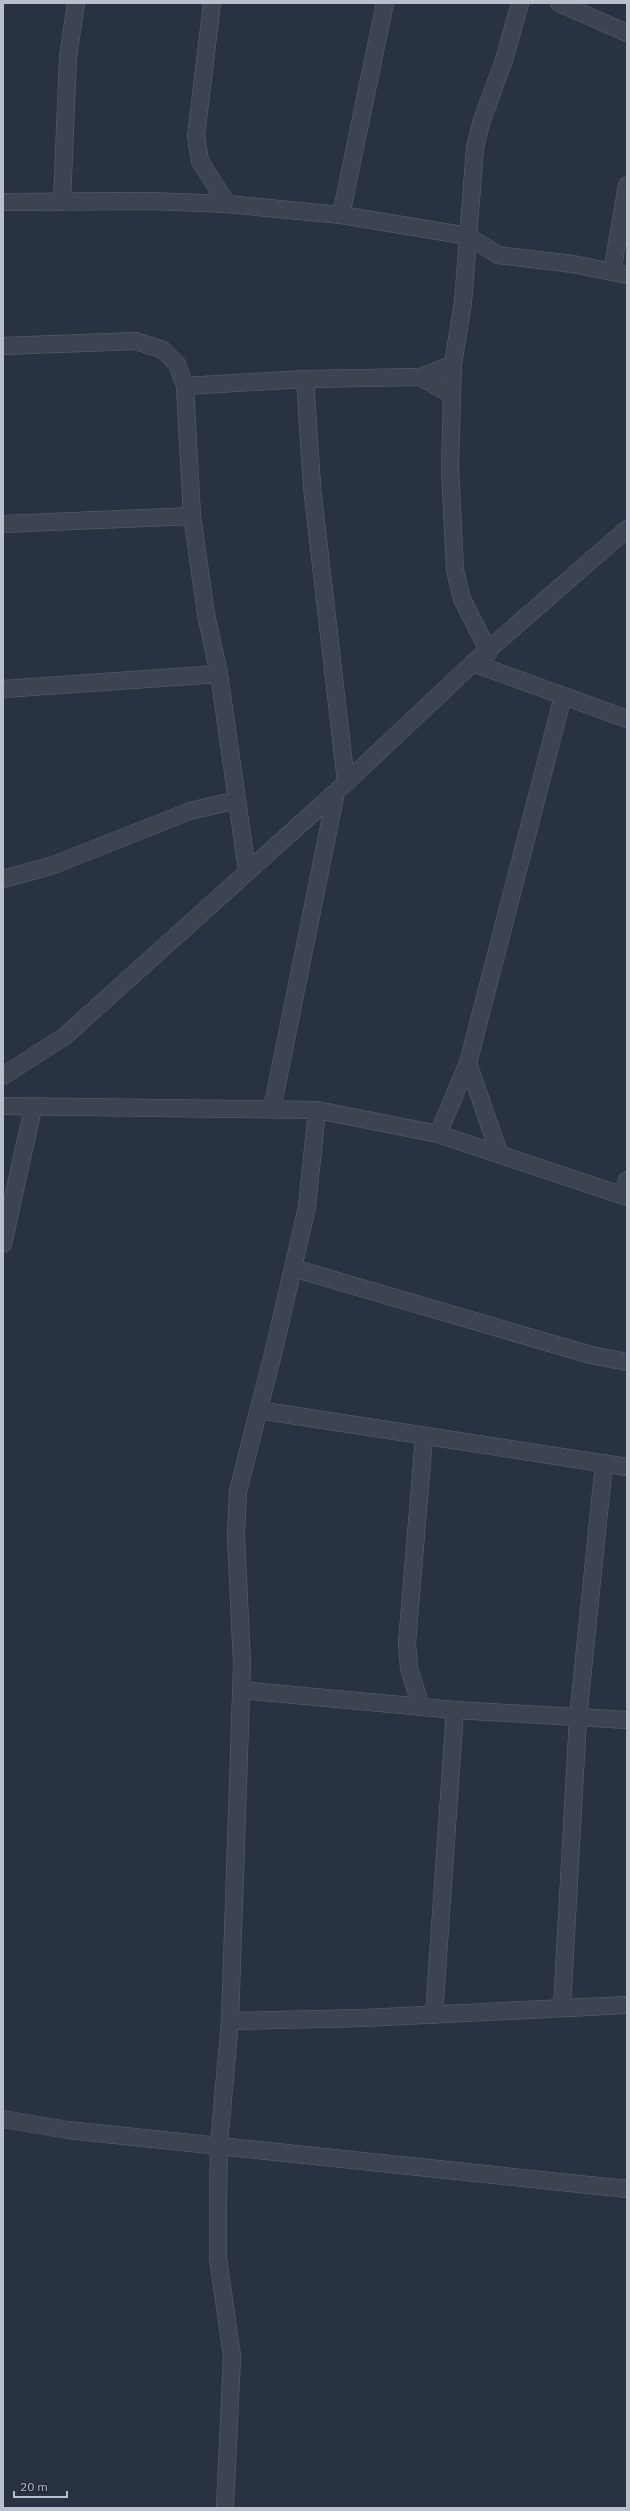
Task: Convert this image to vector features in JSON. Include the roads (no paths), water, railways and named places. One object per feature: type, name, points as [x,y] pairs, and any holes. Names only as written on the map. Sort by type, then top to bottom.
[{"type":"street","points":[[62,202],[68,57],[76,3]]},
{"type":"street","points":[[212,3],[196,136],[200,161],[227,204]]},
{"type":"street","points":[[341,215],[384,3]]},
{"type":"street","points":[[489,652],[462,599],[455,570],[450,468],[453,364],[464,302],[475,148],[480,122],[504,60],[520,3]]},
{"type":"street","points":[[559,3],[627,33]]},
{"type":"street","points":[[3,202],[151,201],[227,204],[341,215],[468,236],[498,256],[573,264],[620,273],[627,185]]},
{"type":"street","points":[[3,346],[136,341],[163,350],[178,364],[185,386],[192,516],[206,614],[219,674],[247,870]]},
{"type":"street","points":[[185,386],[305,378],[420,377],[453,364]]},
{"type":"street","points":[[420,377],[452,396]]},
{"type":"street","points":[[272,1109],[341,787],[312,487],[305,378]]},
{"type":"street","points":[[3,524],[192,516]]},
{"type":"street","points":[[3,1076],[65,1036],[247,870],[341,787],[473,663],[489,652],[627,529]]},
{"type":"street","points":[[473,663],[627,719]]},
{"type":"street","points":[[3,689],[219,674]]},
{"type":"street","points":[[438,1134],[468,1063],[563,696]]},
{"type":"street","points":[[3,879],[51,866],[190,811],[237,800]]},
{"type":"street","points":[[468,1063],[499,1153]]},
{"type":"street","points":[[3,1106],[33,1108],[317,1110],[438,1134],[626,1191]]},
{"type":"street","points":[[3,1244],[33,1108]]},
{"type":"street","points":[[225,2508],[232,2356],[218,2258],[219,2144],[230,2021],[241,1690],[240,1612],[236,1536],[238,1491],[307,1207],[317,1110]]},
{"type":"street","points":[[293,1268],[591,1355],[627,1362]]},
{"type":"street","points":[[258,1410],[424,1437],[627,1467]]},
{"type":"street","points":[[421,1707],[410,1674],[406,1643],[424,1437]]},
{"type":"street","points":[[562,2007],[578,1718],[604,1464]]},
{"type":"street","points":[[241,1690],[455,1710],[627,1720]]},
{"type":"street","points":[[434,2015],[455,1710]]},
{"type":"street","points":[[230,2021],[434,2015],[562,2007],[627,2005]]},
{"type":"street","points":[[3,2119],[68,2130],[219,2144],[627,2189]]}]
